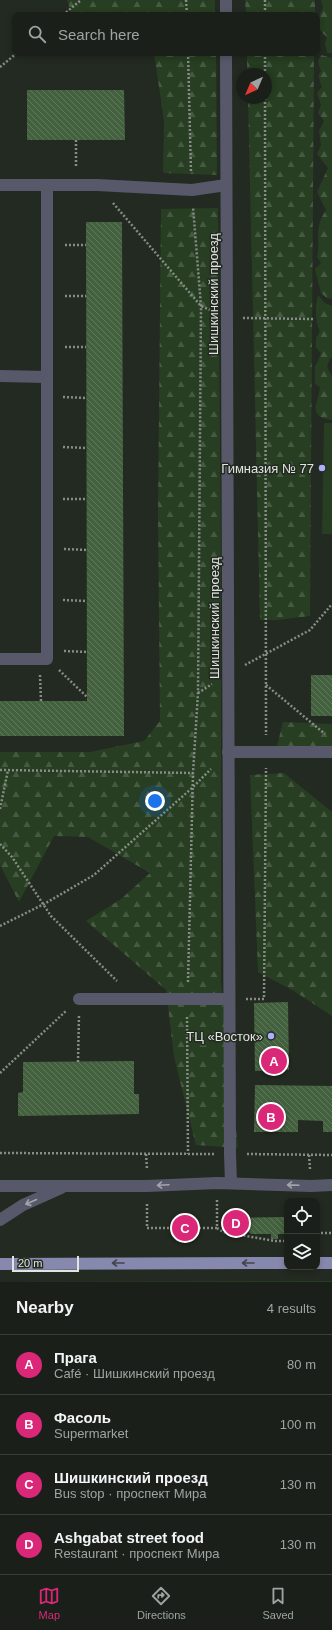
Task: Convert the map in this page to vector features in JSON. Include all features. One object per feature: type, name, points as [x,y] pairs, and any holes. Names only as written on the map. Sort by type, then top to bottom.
[{"type":"main road","points":[[0,1264],[284,1263]]},
{"type":"main road","points":[[320,1263],[332,1263]]},
{"type":"street","points":[[226,0],[226,12]]},
{"type":"street","name":"Шишкинский проезд","points":[[226,56],[231,1183]]},
{"type":"street","points":[[0,185],[76,184],[192,190],[226,185]]},
{"type":"street","points":[[0,659],[44,656],[47,600],[47,185]]},
{"type":"street","points":[[0,376],[47,376]]},
{"type":"street","points":[[228,752],[332,752]]},
{"type":"street","points":[[79,999],[229,999]]},
{"type":"street","points":[[0,1186],[147,1186],[231,1183],[311,1186],[332,1185]]},
{"type":"street","points":[[0,1220],[23,1205],[64,1187]]},
{"type":"path","points":[[67,12],[81,0]]},
{"type":"path","points":[[186,0],[187,12]]},
{"type":"path","points":[[265,0],[265,12]]},
{"type":"path","points":[[0,67],[13,56]]},
{"type":"path","points":[[188,56],[192,190],[201,306],[198,693],[192,773],[187,999],[188,1154]]},
{"type":"path","points":[[265,56],[265,68]]},
{"type":"path","points":[[243,999],[264,999],[266,752],[265,104]]},
{"type":"path","points":[[76,140],[76,184]]},
{"type":"path","points":[[97,185],[201,306]]},
{"type":"path","points":[[47,245],[86,245]]},
{"type":"path","points":[[47,296],[86,296]]},
{"type":"path","points":[[266,318],[313,319]]},
{"type":"path","points":[[47,347],[86,347]]},
{"type":"path","points":[[47,396],[87,398]]},
{"type":"path","points":[[47,446],[87,448]]},
{"type":"path","points":[[47,499],[87,499]]},
{"type":"path","points":[[47,548],[87,550]]},
{"type":"path","points":[[47,600],[87,601]]},
{"type":"path","points":[[266,654],[310,630],[332,604]]},
{"type":"path","points":[[44,656],[87,652]]},
{"type":"path","points":[[44,656],[87,697]]},
{"type":"path","points":[[41,701],[44,656]]},
{"type":"path","points":[[266,685],[326,734]]},
{"type":"path","points":[[0,770],[192,773]]},
{"type":"path","points":[[0,809],[8,770]]},
{"type":"path","points":[[0,926],[44,904],[94,875],[192,788]]},
{"type":"path","points":[[0,844],[12,857],[51,916],[106,972],[137,999]]},
{"type":"path","points":[[78,1062],[79,999]]},
{"type":"path","points":[[0,1073],[79,999]]},
{"type":"path","points":[[0,1153],[332,1155]]},
{"type":"path","points":[[146,1154],[147,1228],[217,1228],[223,1232],[284,1241]]},
{"type":"path","points":[[217,1228],[218,1221]]},
{"type":"path","points":[[320,1233],[332,1233]]},
{"type":"green space","points":[[67,0],[215,0],[215,12],[71,12]]},
{"type":"green space","points":[[245,0],[315,0],[315,12],[246,12]]},
{"type":"green space","points":[[321,0],[332,0],[332,53],[327,53],[325,43],[327,37],[320,28],[320,14],[323,8]]},
{"type":"green space","points":[[321,55],[332,58],[332,298],[328,299],[321,293],[315,269],[321,263],[317,257],[318,228],[326,210],[317,192],[328,168],[317,154],[321,145],[319,131],[324,121],[318,113],[321,105],[317,93],[322,87],[318,75],[321,72],[318,61]]},
{"type":"green space","points":[[154,56],[216,56],[217,175],[163,173],[164,121]]},
{"type":"green space","points":[[247,56],[314,56],[310,616],[277,620],[260,620],[248,104],[272,104],[272,68],[247,68]]},
{"type":"green space","points":[[218,208],[221,564],[221,982],[238,1148],[196,1145],[174,1057],[166,990],[86,921],[121,899],[150,873],[88,837],[54,836],[19,902],[0,865],[0,752],[90,752],[144,741],[160,721],[158,515],[161,209]]},
{"type":"green space","points":[[318,295],[325,303],[332,306],[332,358],[330,358],[327,367],[332,376],[332,420],[319,416],[316,409],[320,387],[315,384],[315,368],[321,353],[316,348],[316,338],[320,331],[316,313]]},
{"type":"green space","points":[[324,423],[332,423],[332,534],[322,534]]},
{"type":"green space","points":[[283,722],[332,724],[332,752],[277,746]]},
{"type":"green space","points":[[284,773],[332,812],[332,1016],[294,991],[258,972],[250,775]]},
{"type":"green space","points":[[332,1281],[332,1282],[0,1282]]},
{"type":"building","points":[[27,90],[124,90],[125,140],[27,140]]},
{"type":"building","points":[[86,222],[122,222],[124,736],[0,736],[0,701],[87,701]]},
{"type":"building","points":[[311,675],[332,675],[332,716],[311,716]]},
{"type":"building","name":"ТЦ «Восток»","points":[[288,1002],[289,1070],[255,1071],[254,1003]]},
{"type":"building","points":[[134,1061],[134,1094],[139,1094],[139,1114],[18,1116],[18,1093],[23,1092],[23,1062]]},
{"type":"building","points":[[255,1085],[332,1086],[332,1132],[323,1132],[323,1121],[298,1120],[298,1132],[254,1132]]},
{"type":"building","points":[[284,1217],[284,1234],[278,1234],[278,1239],[271,1239],[271,1234],[251,1234],[245,1229],[222,1230],[222,1218]]},
{"type":"place","name":"Гимназия № 77","points":[[322,468]]},
{"type":"place","name":"ТЦ «Восток»","points":[[271,1036]]},
{"type":"place","name":"Прага","points":[[274,1061]]},
{"type":"place","name":"Фасоль","points":[[271,1117]]},
{"type":"place","name":"Ashgabat street food","points":[[236,1223]]},
{"type":"place","name":"Шишкинский проезд","points":[[185,1228]]}]
